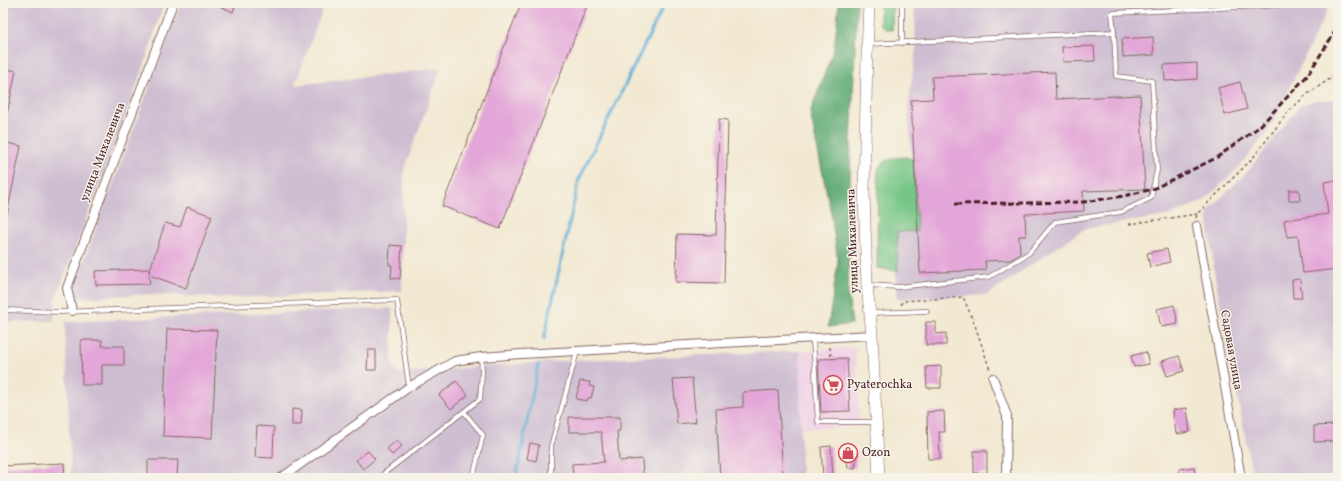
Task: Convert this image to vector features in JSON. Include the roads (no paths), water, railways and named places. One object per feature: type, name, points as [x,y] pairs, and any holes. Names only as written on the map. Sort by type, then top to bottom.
[{"type":"street","name":"улица Михалевича","points":[[72,311],[67,288],[173,3]]},
{"type":"street","name":"улица Михалевича","points":[[869,3],[864,193],[869,314],[872,335],[879,478]]},
{"type":"street","name":"Садовая улица","points":[[1197,226],[1241,478]]},
{"type":"street","points":[[281,478],[409,387],[454,361],[481,357],[552,352],[577,352],[872,335]]},
{"type":"street","points":[[992,378],[1007,416],[1006,478]]},
{"type":"lane","points":[[902,3],[902,43]]},
{"type":"lane","points":[[868,285],[899,287],[989,277],[1029,253],[1055,222],[1121,212],[1151,198],[1157,170],[1152,81],[1116,76],[1112,13],[1324,3]]},
{"type":"lane","points":[[867,44],[1114,32]]},
{"type":"lane","points":[[3,310],[72,311],[397,300],[409,387]]},
{"type":"lane","points":[[869,314],[927,311]]},
{"type":"lane","points":[[813,339],[818,422],[876,422]]},
{"type":"lane","points":[[551,478],[551,446],[577,352]]},
{"type":"lane","points":[[381,477],[480,399],[482,372],[481,357]]},
{"type":"lane","points":[[464,412],[483,435],[473,478]]},
{"type":"waterway","points":[[544,339],[579,179],[665,3]]},
{"type":"waterway","points":[[516,478],[538,365]]},
{"type":"railway","points":[[955,204],[1084,202],[1124,196],[1153,189],[1216,158],[1259,127],[1307,76],[1338,27]]},
{"type":"railway","points":[[1337,311],[1338,337]]},
{"type":"place","name":"Pyaterochka","points":[[833,385]]},
{"type":"place","name":"Ozon","points":[[848,453]]}]
